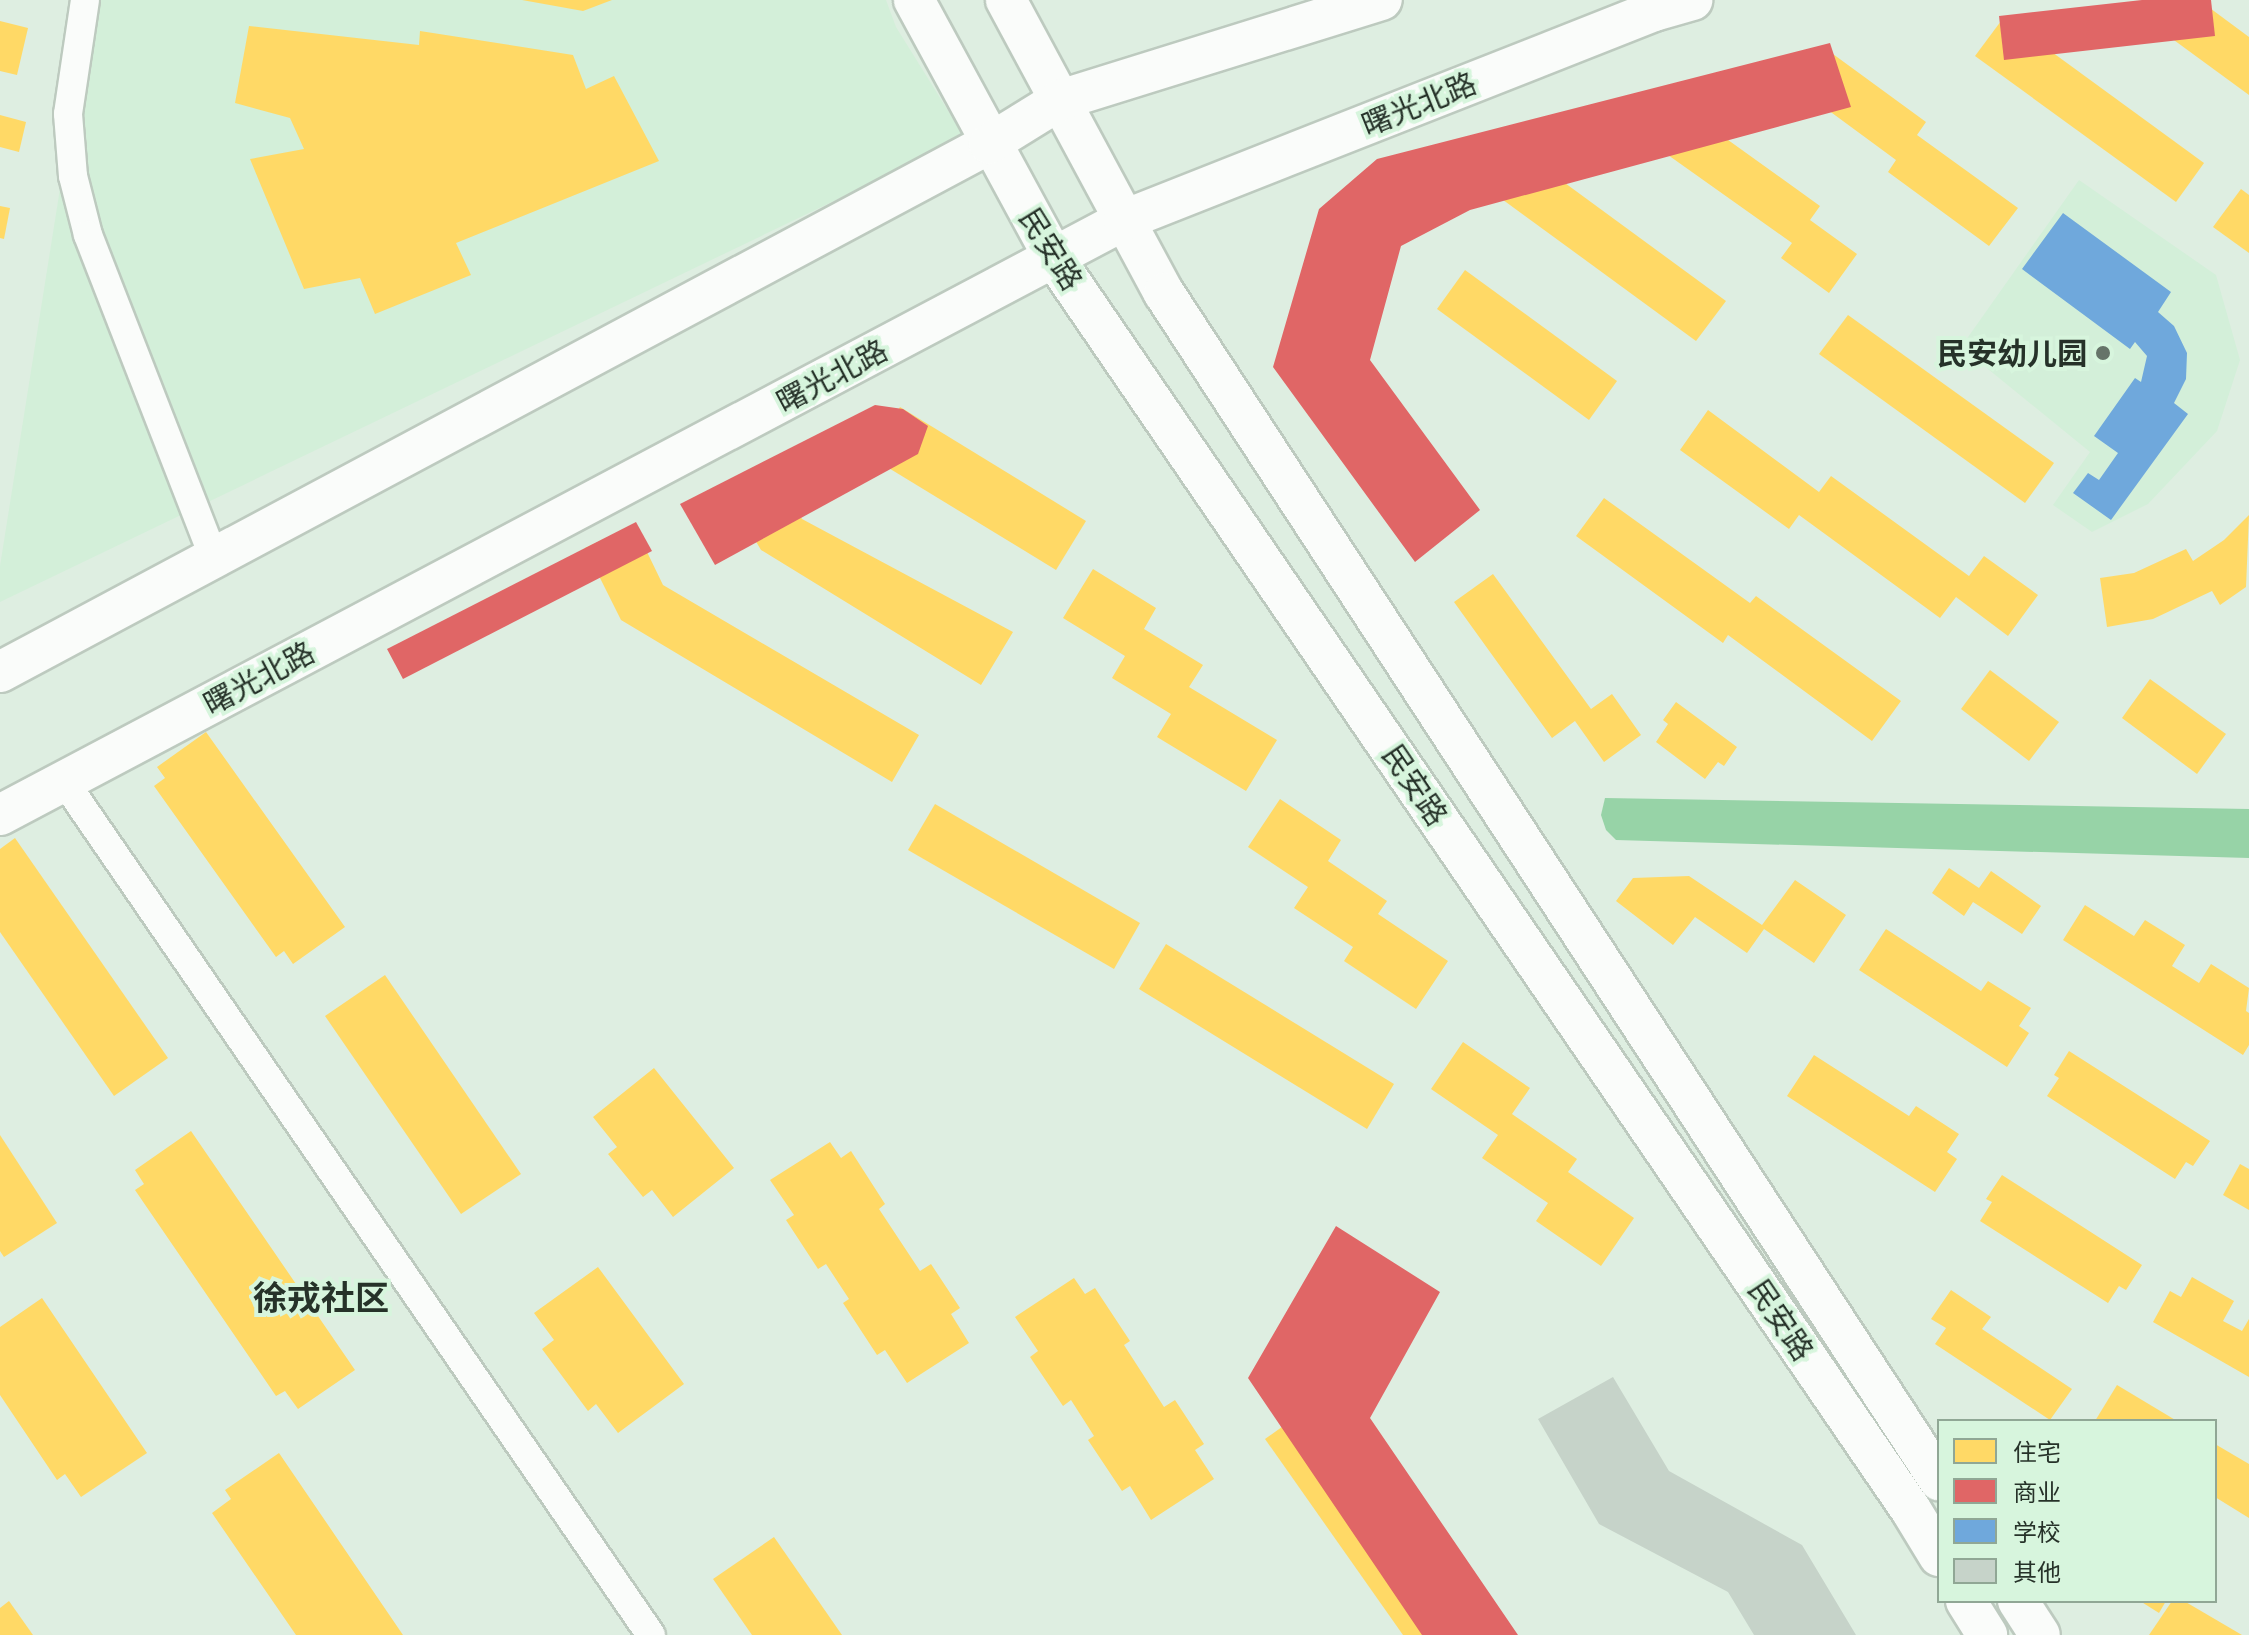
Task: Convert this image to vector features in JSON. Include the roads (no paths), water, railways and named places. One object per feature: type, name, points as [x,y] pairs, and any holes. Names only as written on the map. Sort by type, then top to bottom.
[{"type":"main road","name":"民安路","points":[[914,0],[989,144],[1054,258],[1937,1553]]},
{"type":"main road","name":"民安路","points":[[1006,0],[1164,293],[1937,1477]]},
{"type":"main road","points":[[0,672],[989,144],[1060,100],[1382,0]]},
{"type":"main road","name":"曙光北路","points":[[0,815],[1124,220],[1654,11],[1692,0]]},
{"type":"main road","points":[[1967,1603],[1987,1635]]},
{"type":"main road","points":[[2019,1603],[2040,1635]]},
{"type":"street","points":[[85,0],[68,114],[73,176],[88,235],[214,558]]},
{"type":"street","points":[[64,781],[651,1635]]},
{"type":"place","name":"民安幼儿园","points":[[2103,353]]},
{"type":"district","name":"徐戎社区","points":[[321,1298]]}]
